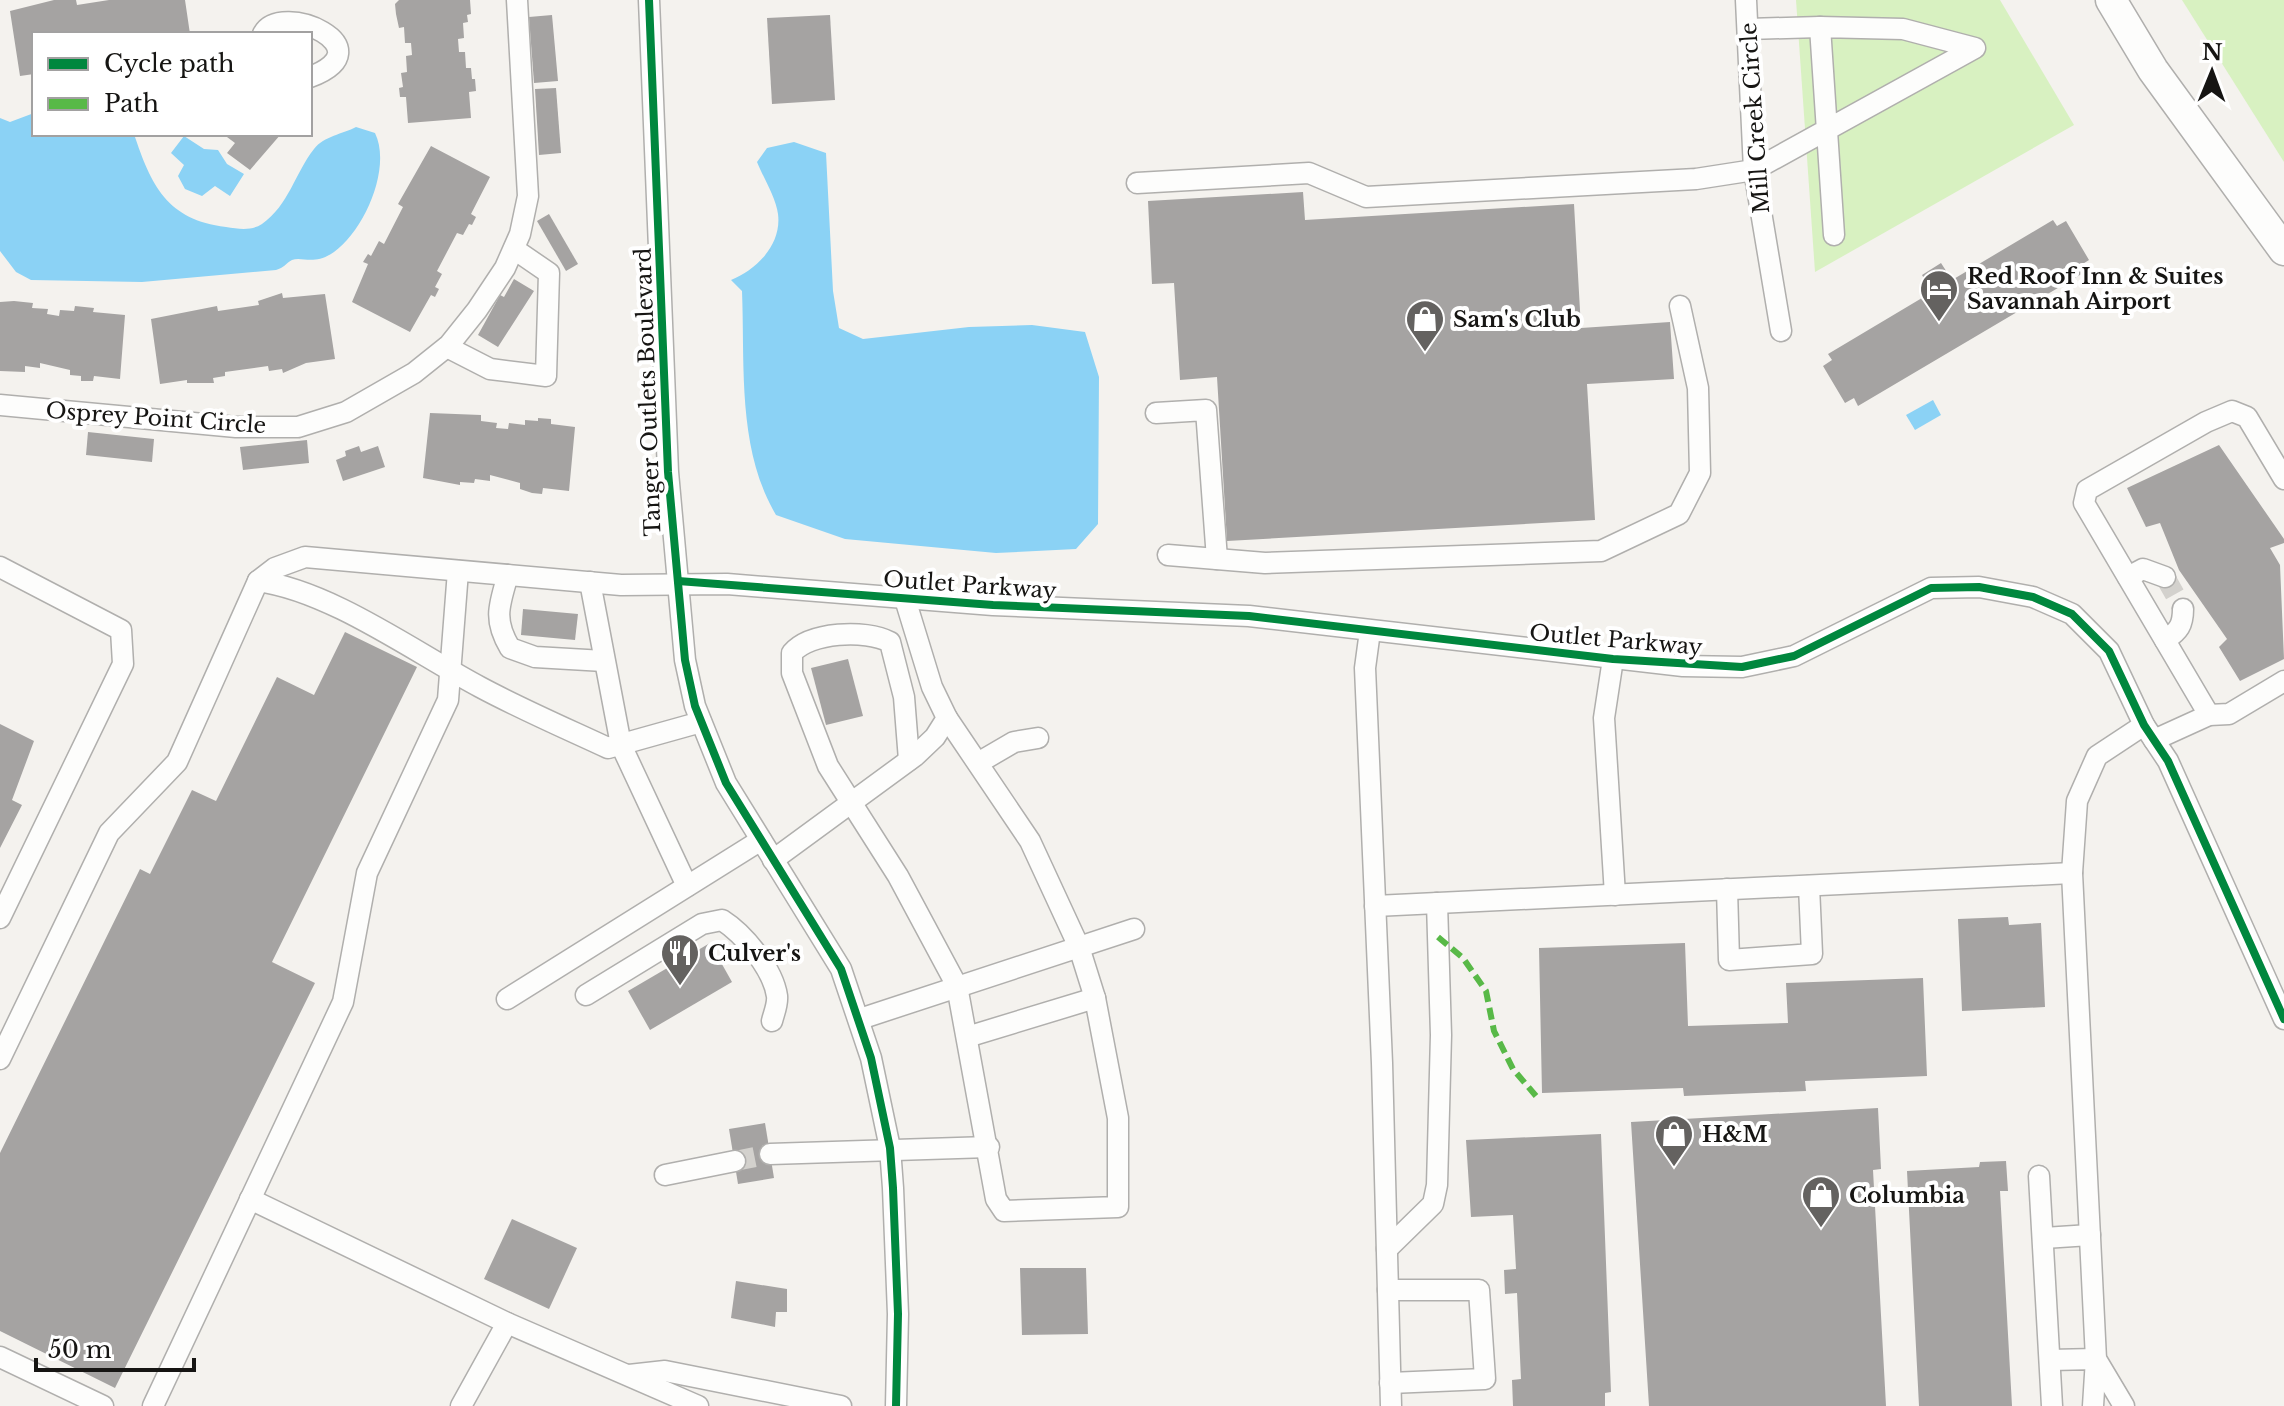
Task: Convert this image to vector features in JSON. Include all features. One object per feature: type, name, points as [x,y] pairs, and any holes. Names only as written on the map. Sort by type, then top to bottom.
[{"type":"highway","points":[[2111,0],[2153,70],[2284,250]]},
{"type":"street","name":"Osprey Point Circle","points":[[0,405],[236,427],[298,427],[346,412],[382,394],[447,347],[477,310],[514,249],[528,196],[517,0]]},
{"type":"street","name":"Tanger Outlets Boulevard","points":[[649,0],[668,472],[685,660],[701,722],[726,783],[841,969],[860,1019],[890,1148],[898,1314],[896,1406]]},
{"type":"street","name":"Mill Creek Circle","points":[[1746,0],[1754,170],[1781,331]]},
{"type":"street","points":[[264,32],[271,16],[283,7],[298,3],[313,6],[326,15],[335,28],[337,43],[333,58],[325,69],[312,76]]},
{"type":"street","points":[[1820,27],[1834,235]]},
{"type":"street","points":[[1137,183],[1309,173],[1366,197],[1696,179],[1754,170],[1829,132],[1975,48],[1903,29],[1748,29]]},
{"type":"street","points":[[447,347],[490,369],[546,376],[549,273],[514,249]]},
{"type":"street","points":[[1168,555],[1265,563],[1601,551],[1679,514],[1700,473],[1698,388],[1680,306]]},
{"type":"street","points":[[1156,413],[1206,410],[1217,559]]},
{"type":"street","points":[[2209,715],[2084,503],[2087,490],[2232,411],[2247,417],[2284,479]]},
{"type":"street","name":"Outlet Parkway","points":[[258,581],[275,568],[305,557],[621,585],[678,581],[905,599],[1249,616],[1613,659],[1742,667],[1794,656],[1931,588],[1979,587],[2033,597],[2072,614],[2109,651],[2149,732],[2168,761],[2284,1019]]},
{"type":"street","points":[[0,567],[121,630],[123,664],[0,918]]},
{"type":"street","points":[[2128,577],[2143,569],[2165,577]]},
{"type":"street","points":[[153,1406],[343,1002],[367,873],[448,700],[458,571]]},
{"type":"street","points":[[508,575],[499,606],[499,630],[510,648],[535,657],[604,661]]},
{"type":"street","points":[[0,1059],[109,833],[177,762],[258,581],[292,586],[450,668],[478,686],[608,748],[701,722]]},
{"type":"street","points":[[590,582],[621,745],[687,886]]},
{"type":"street","points":[[905,599],[932,687],[947,718],[1030,841],[1079,947],[1095,998],[1118,1118],[1118,1207],[1004,1211],[996,1199],[989,1147],[957,986],[898,876],[828,766],[792,673],[792,653],[801,642],[858,636],[878,636],[890,642],[904,697],[909,760]]},
{"type":"street","points":[[2165,640],[2177,633],[2183,623],[2183,609]]},
{"type":"street","points":[[1370,631],[1365,668],[1391,1406]]},
{"type":"street","points":[[1613,659],[1604,718],[1615,895]]},
{"type":"street","points":[[2093,1406],[2096,1359],[2072,873],[2077,801],[2097,756],[2149,732],[2209,715],[2229,714],[2284,681]]},
{"type":"street","points":[[773,860],[909,760],[935,737],[947,718]]},
{"type":"street","points":[[978,763],[1014,742],[1038,738]]},
{"type":"street","points":[[507,999],[761,840]]},
{"type":"street","points":[[1375,906],[2072,873]]},
{"type":"street","points":[[1727,889],[1729,960],[1812,954],[1809,886]]},
{"type":"street","points":[[1387,1249],[1433,1204],[1437,1185],[1441,1035],[1437,903]]},
{"type":"street","points":[[586,995],[702,924],[722,920],[739,930],[774,984],[778,1000],[772,1021]]},
{"type":"street","points":[[860,1019],[1134,929]]},
{"type":"street","points":[[967,1037],[1095,998]]},
{"type":"street","points":[[770,1154],[989,1147]]},
{"type":"street","points":[[665,1175],[735,1161]]},
{"type":"street","points":[[2039,1176],[2052,1406]]},
{"type":"street","points":[[250,1199],[507,1323],[629,1375],[662,1398],[698,1406]]},
{"type":"street","points":[[2044,1238],[2090,1235]]},
{"type":"street","points":[[1388,1290],[1479,1290],[1485,1379],[1390,1383]]},
{"type":"street","points":[[461,1406],[507,1323]]},
{"type":"street","points":[[0,1357],[103,1406]]},
{"type":"street","points":[[2050,1360],[2096,1359]]},
{"type":"street","points":[[2096,1359],[2124,1406]]},
{"type":"street","points":[[629,1375],[665,1371],[841,1406]]},
{"type":"green space","points":[[1796,0],[2000,0],[2074,125],[1815,272]]},
{"type":"green space","points":[[2182,0],[2284,0],[2284,162]]},
{"type":"water","points":[[32,114],[32,136],[135,136],[155,184],[175,208],[189,217],[231,228],[254,228],[271,216],[279,208],[307,158],[328,138],[356,127],[375,133],[380,163],[365,214],[345,242],[320,259],[292,260],[276,270],[142,282],[31,280],[16,272],[0,251],[0,118],[10,122]]},
{"type":"water","points":[[184,136],[204,149],[218,150],[227,164],[244,174],[230,196],[215,186],[202,196],[185,189],[178,176],[184,165],[171,153]]},
{"type":"water","points":[[794,142],[826,153],[833,291],[839,328],[863,339],[969,327],[1032,325],[1085,332],[1099,377],[1098,524],[1076,549],[996,553],[845,539],[776,515],[763,490],[749,435],[742,291],[731,280],[758,263],[776,236],[777,208],[757,162],[767,148]]},
{"type":"water","points":[[1933,400],[1941,415],[1915,430],[1906,415]]},
{"type":"building","points":[[54,0],[76,0],[77,5],[109,0],[185,0],[190,32],[32,32],[32,74],[20,76],[10,11]]},
{"type":"building","points":[[399,0],[470,0],[471,14],[467,15],[468,22],[463,23],[464,38],[458,39],[459,52],[465,52],[466,68],[471,68],[472,79],[475,79],[476,91],[469,92],[471,118],[408,123],[406,97],[400,97],[399,88],[403,87],[401,73],[407,72],[406,56],[412,55],[411,43],[405,43],[404,27],[399,28],[395,4]]},
{"type":"building","points":[[552,15],[558,81],[534,83],[529,17]]},
{"type":"building","points":[[830,15],[835,100],[772,104],[767,18]]},
{"type":"building","points":[[556,88],[561,153],[539,155],[535,89]]},
{"type":"building","points":[[226,136],[279,136],[250,170],[227,153],[235,143]]},
{"type":"building","points":[[431,146],[490,177],[471,214],[476,217],[472,225],[469,224],[463,235],[457,233],[437,271],[442,274],[435,287],[439,289],[435,297],[431,295],[410,332],[352,302],[368,264],[363,262],[368,254],[371,256],[379,241],[384,244],[403,207],[398,204]]},
{"type":"building","name":"Sam's Club","points":[[1303,192],[1305,220],[1574,204],[1581,328],[1670,322],[1674,379],[1587,384],[1595,520],[1227,541],[1217,377],[1180,380],[1174,283],[1152,284],[1148,201]]},
{"type":"building","points":[[549,214],[578,264],[566,271],[537,221]]},
{"type":"building","name":"Red Roof Inn & Suites Savannah Airport","points":[[2053,220],[2057,226],[2066,221],[2089,260],[2081,265],[2085,272],[1858,406],[1854,398],[1845,403],[1823,366],[1832,360],[1828,354],[1932,292],[1922,275],[1941,263],[1952,280]]},
{"type":"building","points":[[514,279],[534,291],[498,347],[478,335],[500,295],[504,297]]},
{"type":"building","points":[[282,293],[283,298],[325,294],[335,359],[306,363],[283,373],[282,369],[269,371],[268,366],[225,372],[225,376],[213,378],[214,383],[187,383],[187,380],[160,384],[151,319],[217,306],[218,311],[259,305],[258,301]]},
{"type":"building","points":[[0,302],[33,303],[32,308],[48,309],[47,314],[59,316],[60,310],[74,311],[75,306],[94,308],[93,312],[125,315],[120,379],[94,376],[93,381],[81,381],[81,376],[70,375],[70,370],[40,363],[40,368],[25,366],[25,372],[0,371]]},
{"type":"building","points":[[430,413],[481,415],[481,421],[497,423],[496,428],[508,429],[509,423],[525,425],[525,420],[538,421],[538,418],[551,419],[551,424],[575,427],[569,491],[543,488],[542,494],[532,493],[520,489],[520,483],[490,475],[490,481],[475,479],[474,483],[460,482],[460,485],[423,478]]},
{"type":"building","points":[[88,432],[154,439],[152,462],[86,455]]},
{"type":"building","points":[[307,440],[309,463],[243,470],[240,447]]},
{"type":"building","points":[[2219,445],[2284,539],[2284,543],[2270,548],[2280,565],[2284,659],[2240,681],[2219,647],[2227,639],[2179,570],[2160,523],[2146,527],[2127,488]]},
{"type":"building","points":[[359,446],[361,452],[378,446],[385,467],[343,481],[336,460],[346,456],[345,451]]},
{"type":"building","points":[[523,609],[578,614],[575,640],[521,635]]},
{"type":"building","points":[[345,632],[417,667],[272,962],[315,983],[115,1388],[0,1331],[0,1153],[140,869],[150,874],[192,790],[216,801],[277,677],[314,695]]},
{"type":"building","points":[[848,659],[863,716],[826,725],[811,668]]},
{"type":"building","points":[[0,724],[34,741],[12,800],[22,805],[0,848]]},
{"type":"building","points":[[2008,917],[2009,925],[2041,923],[2045,1007],[1962,1011],[1958,919]]},
{"type":"building","name":"Culver's","points":[[710,943],[732,982],[650,1030],[628,991]]},
{"type":"building","points":[[1685,943],[1688,1026],[1788,1023],[1786,983],[1923,978],[1927,1076],[1805,1081],[1806,1091],[1684,1096],[1683,1088],[1542,1093],[1539,948]]},
{"type":"building","points":[[1878,1108],[1881,1169],[1873,1170],[1886,1406],[1649,1406],[1631,1122]]},
{"type":"building","points":[[765,1123],[774,1178],[738,1184],[729,1129]]},
{"type":"building","points":[[1601,1134],[1611,1392],[1605,1393],[1605,1406],[1513,1406],[1512,1380],[1521,1379],[1517,1293],[1505,1294],[1504,1270],[1516,1269],[1513,1215],[1471,1217],[1466,1140]]},
{"type":"building","points":[[2006,1161],[2008,1191],[2000,1191],[2012,1406],[1919,1406],[1907,1171],[1979,1167],[1980,1162]]},
{"type":"building","points":[[512,1219],[577,1248],[549,1309],[484,1279]]},
{"type":"building","points":[[1020,1268],[1086,1268],[1088,1334],[1022,1335]]},
{"type":"building","points":[[736,1281],[787,1289],[787,1312],[776,1312],[775,1327],[731,1318]]},
{"type":"tunnel","points":[[2165,577],[2183,609]]},
{"type":"tunnel","points":[[735,1161],[770,1154]]},
{"type":"marked path","points":[[1438,937],[1463,958],[1486,991],[1494,1031],[1513,1069],[1536,1096]]},
{"type":"cycle path","points":[[649,0],[668,472],[685,660],[695,706],[726,783],[841,969],[871,1058],[890,1148],[893,1188],[898,1314],[896,1406]]},
{"type":"cycle path","points":[[678,581],[993,605],[1249,616],[1613,659],[1742,667],[1794,656],[1931,588],[1979,587],[2033,597],[2072,614],[2109,651],[2144,725],[2168,761],[2284,1019]]},
{"type":"place","name":"Red Roof Inn & Suites Savannah Airport","points":[[1939,323]]},
{"type":"place","name":"Sam's Club","points":[[1425,353]]},
{"type":"place","name":"Culver's","points":[[680,987]]},
{"type":"place","name":"H&M","points":[[1674,1168]]},
{"type":"place","name":"Columbia","points":[[1821,1229]]}]
